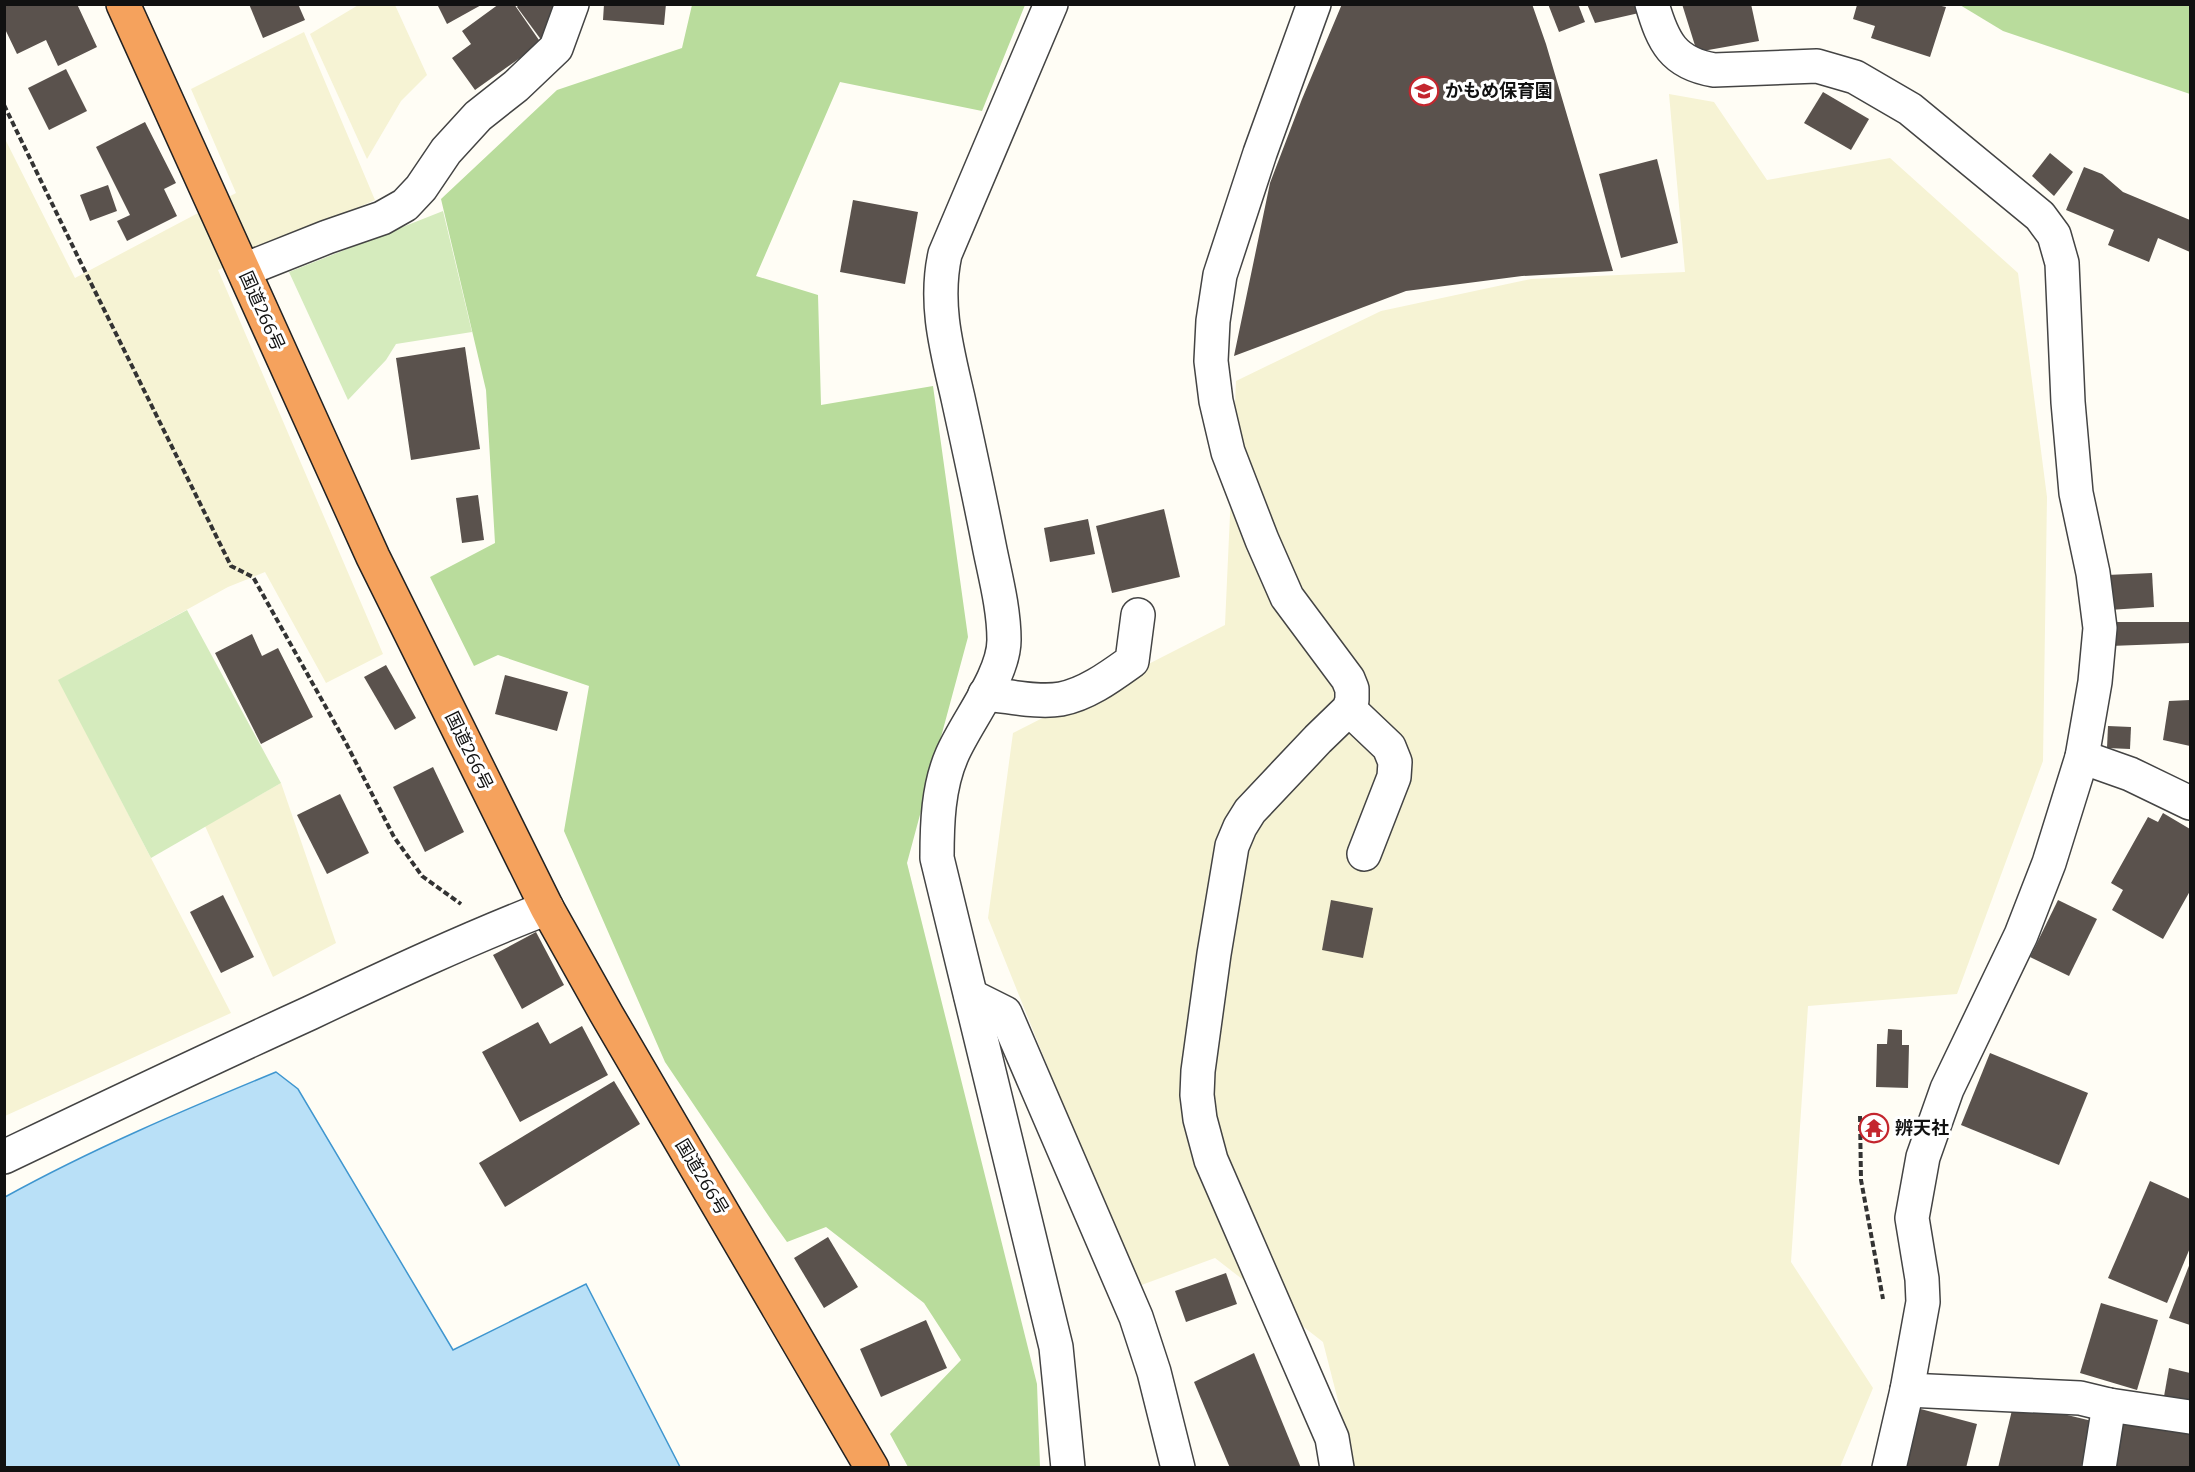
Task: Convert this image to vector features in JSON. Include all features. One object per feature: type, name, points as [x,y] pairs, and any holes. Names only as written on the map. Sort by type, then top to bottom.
[{"type":"highway","name":"国道266号","points":[[123,4],[373,557],[547,908],[607,1015],[873,1467]]},
{"type":"street","points":[[244,270],[382,218],[405,205],[421,188],[446,151],[478,116],[516,86],[556,48],[572,4]]},
{"type":"street","points":[[1051,4],[945,254],[941,275],[941,312],[945,344],[974,470],[1003,619],[1004,642],[999,663],[985,694],[965,727],[951,758],[941,795],[937,825],[937,858],[1056,1347],[1068,1467]]},
{"type":"street","points":[[1314,4],[1260,153],[1220,275],[1213,321],[1211,361],[1216,401],[1228,452],[1262,540],[1287,597],[1348,679],[1352,689],[1352,700],[1349,709],[1250,811],[1232,846],[1198,1071],[1197,1095],[1200,1119],[1211,1160],[1332,1438],[1337,1467]]},
{"type":"street","points":[[1652,4],[1668,46],[1681,59],[1699,68],[1714,70],[1816,66],[1856,78],[1901,104],[1919,116],[2040,216],[2054,235],[2062,263],[2068,402],[2076,493],[2093,573],[2100,628],[2095,682],[2082,757],[2049,863],[2021,935],[1947,1089],[1923,1157],[1912,1218],[1922,1279],[1923,1302],[1907,1390],[1889,1467]]},
{"type":"street","points":[[985,694],[1060,699],[1078,694],[1132,661],[1138,615]]},
{"type":"street","points":[[1349,709],[1389,747],[1395,762],[1394,777],[1364,854]]},
{"type":"street","points":[[2082,757],[2130,774],[2190,803]]},
{"type":"street","points":[[4,1157],[505,924],[547,908]]},
{"type":"street","points":[[970,996],[1005,1013],[1136,1317],[1154,1372],[1178,1467]]},
{"type":"street","points":[[1907,1390],[2080,1398],[2109,1405],[2190,1417]]},
{"type":"street","points":[[2099,1467],[2109,1405]]},
{"type":"path","points":[[4,105],[231,566],[253,577],[346,743],[394,837],[422,876],[482,919],[505,924]]},
{"type":"path","points":[[1860,1116],[1861,1180],[1885,1306]]},
{"type":"shaded area","points":[[360,4],[395,5],[427,75],[401,101],[367,159],[310,34]]},
{"type":"shaded area","points":[[304,32],[375,200],[218,270],[383,654],[326,683],[265,572],[228,587],[59,680],[231,1013],[5,1116],[4,137],[75,278],[236,193],[191,89]]},
{"type":"shaded area","points":[[1669,94],[1714,102],[1767,180],[1890,158],[2018,273],[2047,497],[2043,761],[1957,994],[1808,1006],[1791,1262],[1873,1388],[1840,1467],[1355,1467],[1323,1342],[1215,1258],[1136,1287],[988,918],[1013,733],[1225,625],[1236,381],[1381,311],[1531,279],[1685,272]]},
{"type":"shaded area","points":[[281,783],[336,943],[273,977],[205,826]]},
{"type":"green space","points":[[692,5],[1025,5],[982,111],[840,82],[756,276],[818,295],[821,405],[933,386],[968,637],[907,863],[1037,1384],[1040,1467],[908,1467],[890,1434],[961,1360],[924,1303],[826,1227],[787,1242],[772,1221],[665,1062],[564,831],[589,686],[498,655],[474,666],[430,577],[495,543],[486,390],[441,199],[557,90],[682,48]]},
{"type":"green space","points":[[1960,5],[2190,5],[2190,94],[2003,31]]},
{"type":"green space","points":[[443,211],[472,332],[396,344],[386,360],[348,400],[289,272]]},
{"type":"green space","points":[[187,610],[281,783],[151,858],[58,680]]},
{"type":"water","points":[[276,1072],[298,1089],[453,1350],[586,1284],[680,1467],[5,1467],[5,1197],[105,1146]]},
{"type":"building","points":[[4,4],[77,4],[97,47],[58,66],[46,40],[17,54],[4,27]]},
{"type":"building","points":[[249,4],[298,4],[305,20],[263,38]]},
{"type":"building","points":[[437,4],[483,4],[447,24]]},
{"type":"building","points":[[499,4],[514,4],[541,43],[475,90],[452,58],[471,44],[462,31]]},
{"type":"building","points":[[519,4],[559,4],[542,41],[517,7]]},
{"type":"building","points":[[604,4],[666,4],[664,25],[603,20]]},
{"type":"building","points":[[1342,4],[1532,4],[1613,271],[1522,276],[1406,291],[1234,356],[1270,183]]},
{"type":"building","points":[[1548,4],[1578,4],[1585,22],[1559,32]]},
{"type":"building","points":[[1587,4],[1636,4],[1639,13],[1595,23]]},
{"type":"building","points":[[1682,4],[1751,4],[1759,41],[1697,52]]},
{"type":"building","points":[[1857,5],[1946,7],[1930,57],[1871,38],[1875,26],[1853,19]]},
{"type":"building","points":[[66,69],[87,111],[49,130],[28,88]]},
{"type":"building","points":[[1823,92],[1869,119],[1851,150],[1804,123]]},
{"type":"building","points":[[145,122],[176,183],[164,189],[177,216],[127,241],[117,221],[130,215],[96,147]]},
{"type":"building","points":[[2050,153],[2073,172],[2054,196],[2032,176]]},
{"type":"building","points":[[1657,159],[1678,243],[1621,258],[1599,174]]},
{"type":"building","points":[[2084,167],[2102,174],[2123,192],[2190,220],[2190,252],[2158,238],[2149,262],[2108,245],[2114,230],[2066,210]]},
{"type":"building","points":[[108,185],[117,211],[90,221],[80,195]]},
{"type":"building","points":[[853,200],[918,212],[905,284],[840,272]]},
{"type":"building","points":[[465,347],[480,449],[411,460],[396,358]]},
{"type":"building","points":[[478,495],[484,540],[462,543],[456,498]]},
{"type":"building","points":[[1164,509],[1180,577],[1112,593],[1096,526]]},
{"type":"building","points":[[1088,519],[1095,554],[1050,562],[1044,528]]},
{"type":"building","points":[[2152,573],[2154,607],[2109,610],[2107,575]]},
{"type":"building","points":[[2107,622],[2190,622],[2190,643],[2110,646]]},
{"type":"building","points":[[252,634],[262,656],[278,648],[313,717],[261,744],[215,653]]},
{"type":"building","points":[[386,665],[416,718],[395,730],[364,677]]},
{"type":"building","points":[[505,675],[568,692],[557,731],[495,714]]},
{"type":"building","points":[[2190,700],[2190,746],[2163,740],[2169,701]]},
{"type":"building","points":[[2108,726],[2131,727],[2130,749],[2107,748]]},
{"type":"building","points":[[433,767],[464,832],[425,852],[393,787]]},
{"type":"building","points":[[340,794],[369,853],[327,874],[297,815]]},
{"type":"building","points":[[2163,813],[2190,829],[2190,891],[2163,939],[2112,910],[2123,890],[2111,883],[2148,817],[2158,822]]},
{"type":"building","points":[[223,895],[254,957],[221,973],[190,912]]},
{"type":"building","points":[[1331,900],[1373,908],[1363,958],[1322,950]]},
{"type":"building","points":[[2058,900],[2097,919],[2069,976],[2030,957]]},
{"type":"building","points":[[536,932],[564,985],[522,1009],[493,955]]},
{"type":"building","points":[[538,1022],[550,1044],[582,1026],[608,1075],[520,1122],[482,1052]]},
{"type":"building","points":[[1888,1029],[1902,1030],[1902,1045],[1909,1045],[1908,1088],[1876,1087],[1877,1044],[1887,1044]]},
{"type":"building","points":[[1990,1053],[2088,1093],[2059,1165],[1961,1125]]},
{"type":"building","points":[[614,1081],[640,1124],[505,1207],[479,1163]]},
{"type":"building","points":[[2150,1181],[2190,1199],[2190,1248],[2167,1303],[2108,1278]]},
{"type":"building","points":[[828,1237],[858,1287],[824,1308],[794,1258]]},
{"type":"building","points":[[2190,1263],[2190,1325],[2169,1318]]},
{"type":"building","points":[[1226,1273],[1237,1304],[1186,1322],[1175,1291]]},
{"type":"building","points":[[2101,1303],[2158,1320],[2137,1390],[2080,1373]]},
{"type":"building","points":[[926,1320],[947,1368],[881,1397],[860,1349]]},
{"type":"building","points":[[1254,1353],[1301,1468],[1230,1468],[1194,1382]]},
{"type":"building","points":[[2169,1368],[2190,1373],[2190,1407],[2163,1402]]},
{"type":"building","points":[[2014,1402],[2092,1421],[2081,1468],[1998,1468]]},
{"type":"building","points":[[1917,1408],[1977,1424],[1966,1468],[1902,1468]]},
{"type":"building","points":[[2110,1423],[2190,1428],[2190,1468],[2102,1468]]},
{"type":"place","name":"かもめ保育園","points":[[1424,91]]},
{"type":"place","name":"辨天社","points":[[1874,1128]]}]
